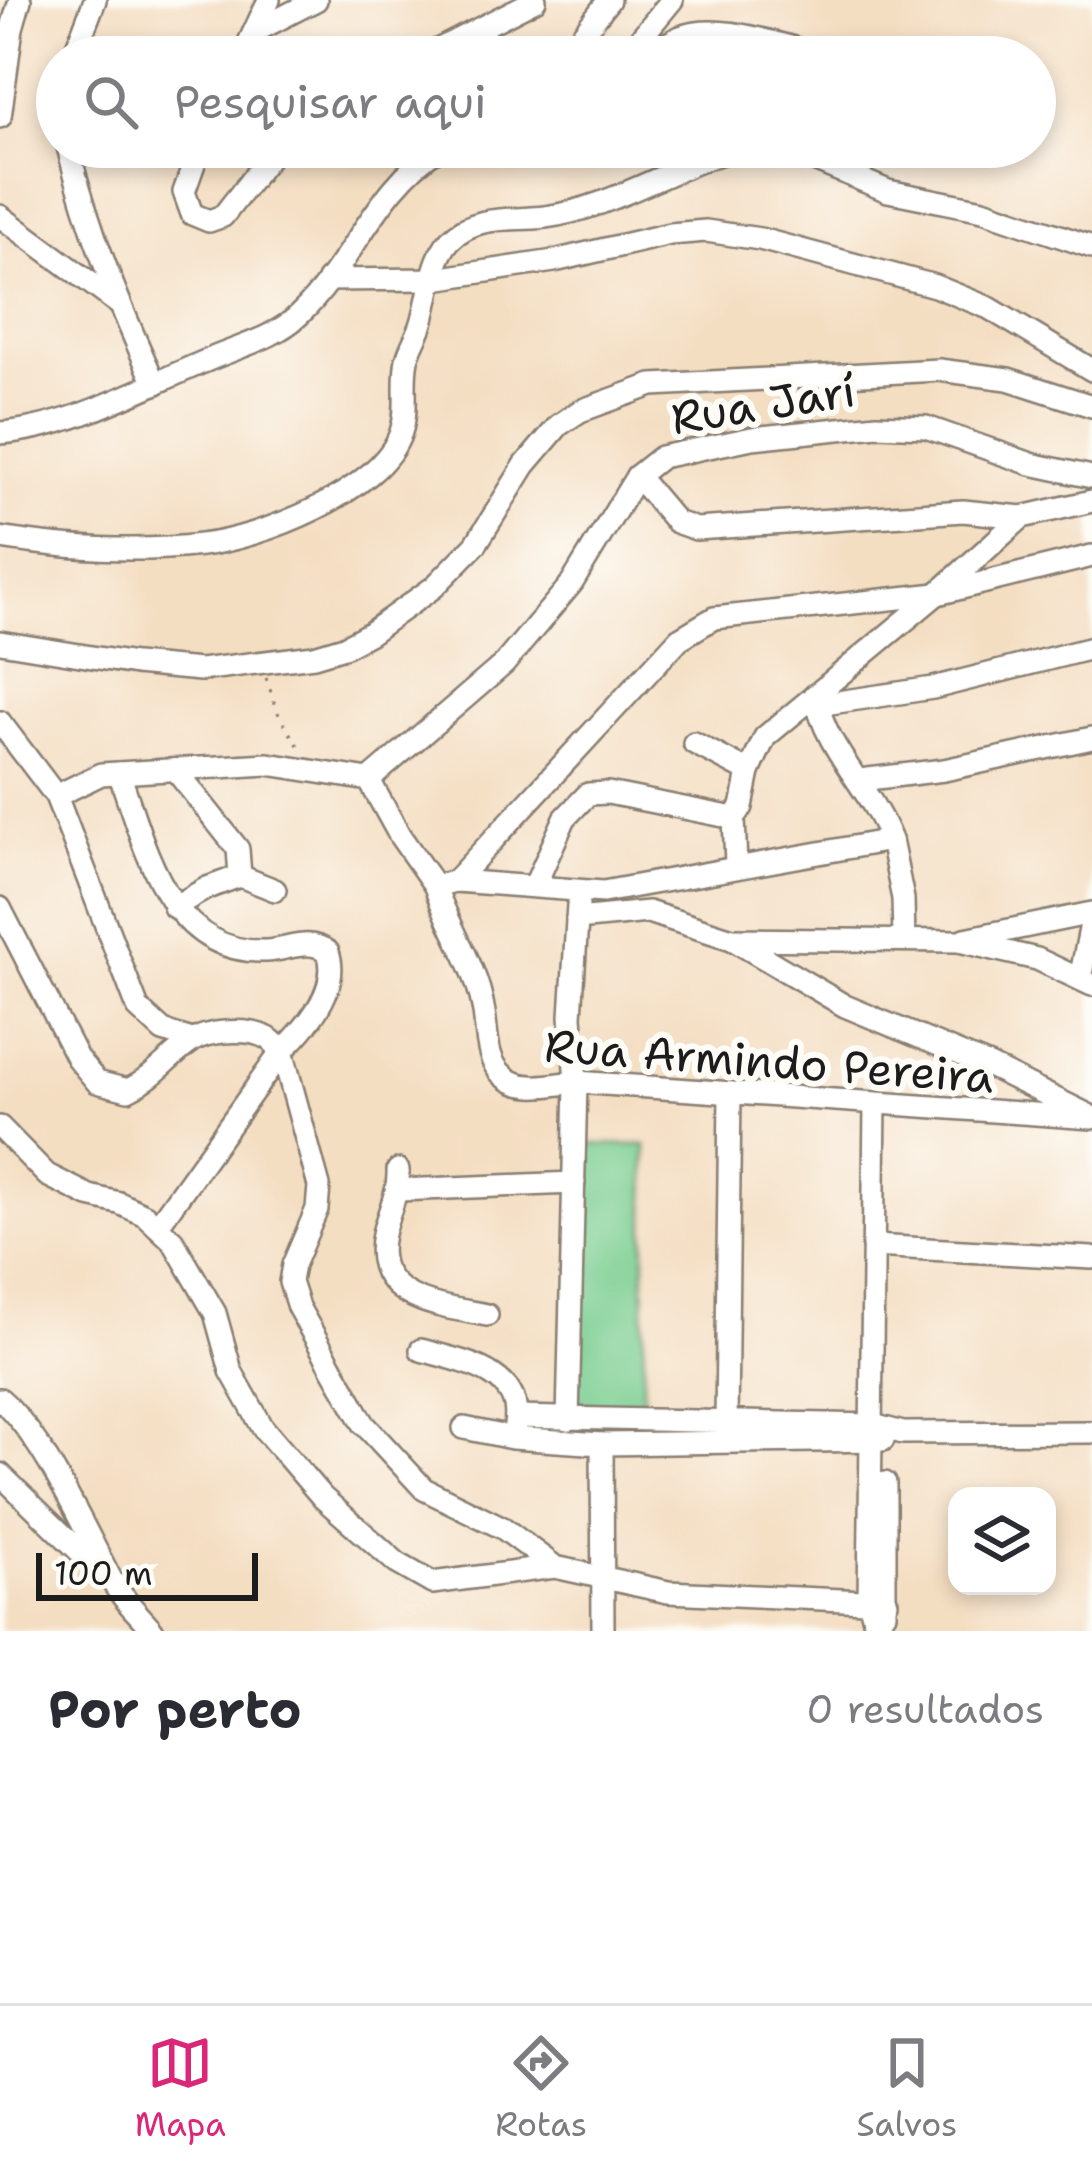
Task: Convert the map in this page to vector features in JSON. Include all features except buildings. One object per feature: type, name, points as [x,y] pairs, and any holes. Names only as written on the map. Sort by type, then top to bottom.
[{"type":"street","points":[[0,117],[20,0]]},
{"type":"street","points":[[81,36],[95,0]]},
{"type":"street","points":[[252,36],[269,0]]},
{"type":"street","points":[[254,32],[316,0]]},
{"type":"street","points":[[465,36],[535,0]]},
{"type":"street","points":[[582,36],[609,0]]},
{"type":"street","points":[[642,36],[672,0]]},
{"type":"street","points":[[686,36],[735,36]]},
{"type":"street","points":[[73,168],[119,304],[154,384]]},
{"type":"street","points":[[193,168],[184,192],[192,214],[209,221],[224,216],[261,168]]},
{"type":"street","points":[[0,433],[41,426],[154,384],[297,318],[382,202],[414,168]]},
{"type":"street","points":[[0,538],[66,546],[200,545],[237,538],[338,497],[374,470],[397,442],[403,428],[407,356],[438,259],[448,242],[482,221],[578,211],[689,168]]},
{"type":"street","points":[[833,168],[888,191],[983,209],[1092,247]]},
{"type":"street","points":[[0,216],[119,304]]},
{"type":"street","points":[[328,280],[435,279],[706,231],[760,239],[935,286],[989,308],[1092,370]]},
{"type":"street","points":[[0,643],[177,669],[314,656],[370,633],[434,587],[476,544],[525,465],[559,425],[580,411],[652,385],[939,370],[1008,380],[1092,406]]},
{"type":"street","name":"Rua Jarí","points":[[369,780],[504,664],[544,619],[597,545],[637,476],[677,450],[878,425],[945,430],[1002,455],[1092,477]]},
{"type":"street","points":[[637,476],[676,522],[696,529],[964,511],[1022,517],[1092,501]]},
{"type":"street","points":[[736,865],[734,818],[765,737],[816,700],[1022,517]]},
{"type":"street","points":[[445,883],[692,628],[714,618],[937,594],[1092,556]]},
{"type":"street","points":[[816,700],[933,688],[1092,648]]},
{"type":"street","points":[[816,700],[831,741],[880,811],[892,841],[903,899],[904,940]]},
{"type":"street","points":[[0,722],[56,796],[138,1008],[163,1031],[192,1040]]},
{"type":"street","points":[[860,780],[944,770],[1092,738]]},
{"type":"street","points":[[694,743],[749,772]]},
{"type":"street","points":[[56,796],[101,773],[268,764],[369,780]]},
{"type":"street","points":[[177,772],[238,849],[240,876]]},
{"type":"street","points":[[119,773],[153,867],[174,908],[202,935],[226,945],[267,951],[310,944],[328,952],[331,975],[306,1027],[282,1052],[158,1226]]},
{"type":"street","name":"Rua Armindo Pereira","points":[[369,780],[400,836],[445,883],[445,919],[483,1003],[497,1070],[519,1084],[576,1082],[1092,1118]]},
{"type":"street","points":[[535,885],[566,818],[588,794],[608,793],[734,818]]},
{"type":"street","points":[[445,883],[603,892],[892,841]]},
{"type":"street","points":[[174,908],[240,876],[275,890]]},
{"type":"street","points":[[648,912],[657,882]]},
{"type":"street","points":[[568,1420],[576,1082],[571,1016],[579,890]]},
{"type":"street","points":[[0,908],[77,1058],[97,1082],[128,1090],[203,1035],[254,1034],[268,1038],[282,1052],[319,1186],[317,1209],[290,1282],[298,1307],[364,1424],[404,1473],[424,1489],[525,1541],[555,1567]]},
{"type":"street","points":[[577,919],[648,912],[732,939],[845,1006],[989,1066],[1092,1118]]},
{"type":"street","points":[[732,939],[958,941],[1092,916],[1086,982],[1037,959],[958,941]]},
{"type":"street","points":[[726,1422],[730,1093]]},
{"type":"street","points":[[879,1631],[884,1433],[878,1247],[883,1104]]},
{"type":"street","points":[[0,1127],[32,1162],[62,1185],[119,1203],[158,1226],[173,1241],[215,1313],[231,1371],[263,1428],[322,1497],[410,1573],[432,1583],[555,1567],[668,1592],[878,1601]]},
{"type":"street","points":[[487,1315],[432,1305],[394,1286],[381,1245],[399,1180],[574,1183]]},
{"type":"street","points":[[878,1247],[1092,1258]]},
{"type":"street","points":[[421,1350],[496,1376],[511,1391],[514,1427]]},
{"type":"street","points":[[0,1399],[20,1420],[81,1518],[113,1583]]},
{"type":"street","points":[[464,1428],[568,1420],[726,1422],[884,1433]]},
{"type":"street","points":[[514,1427],[602,1444],[884,1433],[1092,1432]]},
{"type":"street","points":[[602,1444],[603,1631]]},
{"type":"street","points":[[0,1474],[113,1583],[153,1631]]},
{"type":"path","points":[[260,663],[280,718],[296,739],[308,768]]},
{"type":"green space","points":[[578,1144],[646,1145],[643,1412],[575,1410]]}]
